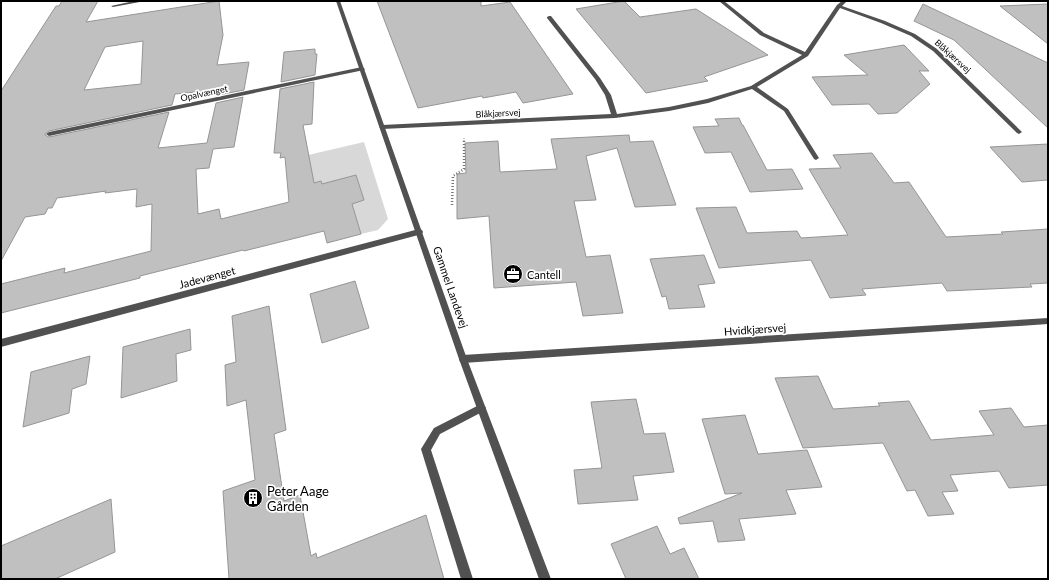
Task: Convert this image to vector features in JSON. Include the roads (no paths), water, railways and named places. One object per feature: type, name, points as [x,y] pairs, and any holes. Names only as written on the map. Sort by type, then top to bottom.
[{"type":"street","points":[[113,6],[143,1]]},
{"type":"street","name":"Gammel Landevej","points":[[338,1],[464,359],[545,579]]},
{"type":"street","points":[[721,1],[762,34],[806,56]]},
{"type":"street","name":"Blåkjærsvej","points":[[382,127],[615,116],[675,108],[708,101],[753,87],[806,56],[845,1]]},
{"type":"street","name":"Blåkjærsvej","points":[[840,6],[913,35],[935,50],[1019,132]]},
{"type":"street","points":[[549,17],[597,78],[608,95],[615,116]]},
{"type":"street","name":"Opalvænget","points":[[49,134],[362,69]]},
{"type":"street","points":[[753,87],[786,110],[816,158]]},
{"type":"street","name":"Jadevænget","points":[[1,343],[419,232]]},
{"type":"street","name":"Hvidkjærsvej","points":[[464,359],[1048,321]]},
{"type":"street","points":[[467,579],[426,449],[437,431],[482,408]]},
{"type":"place","name":"Cantell","points":[[513,274]]},
{"type":"place","name":"Peter Aage Gården","points":[[253,498]]}]
